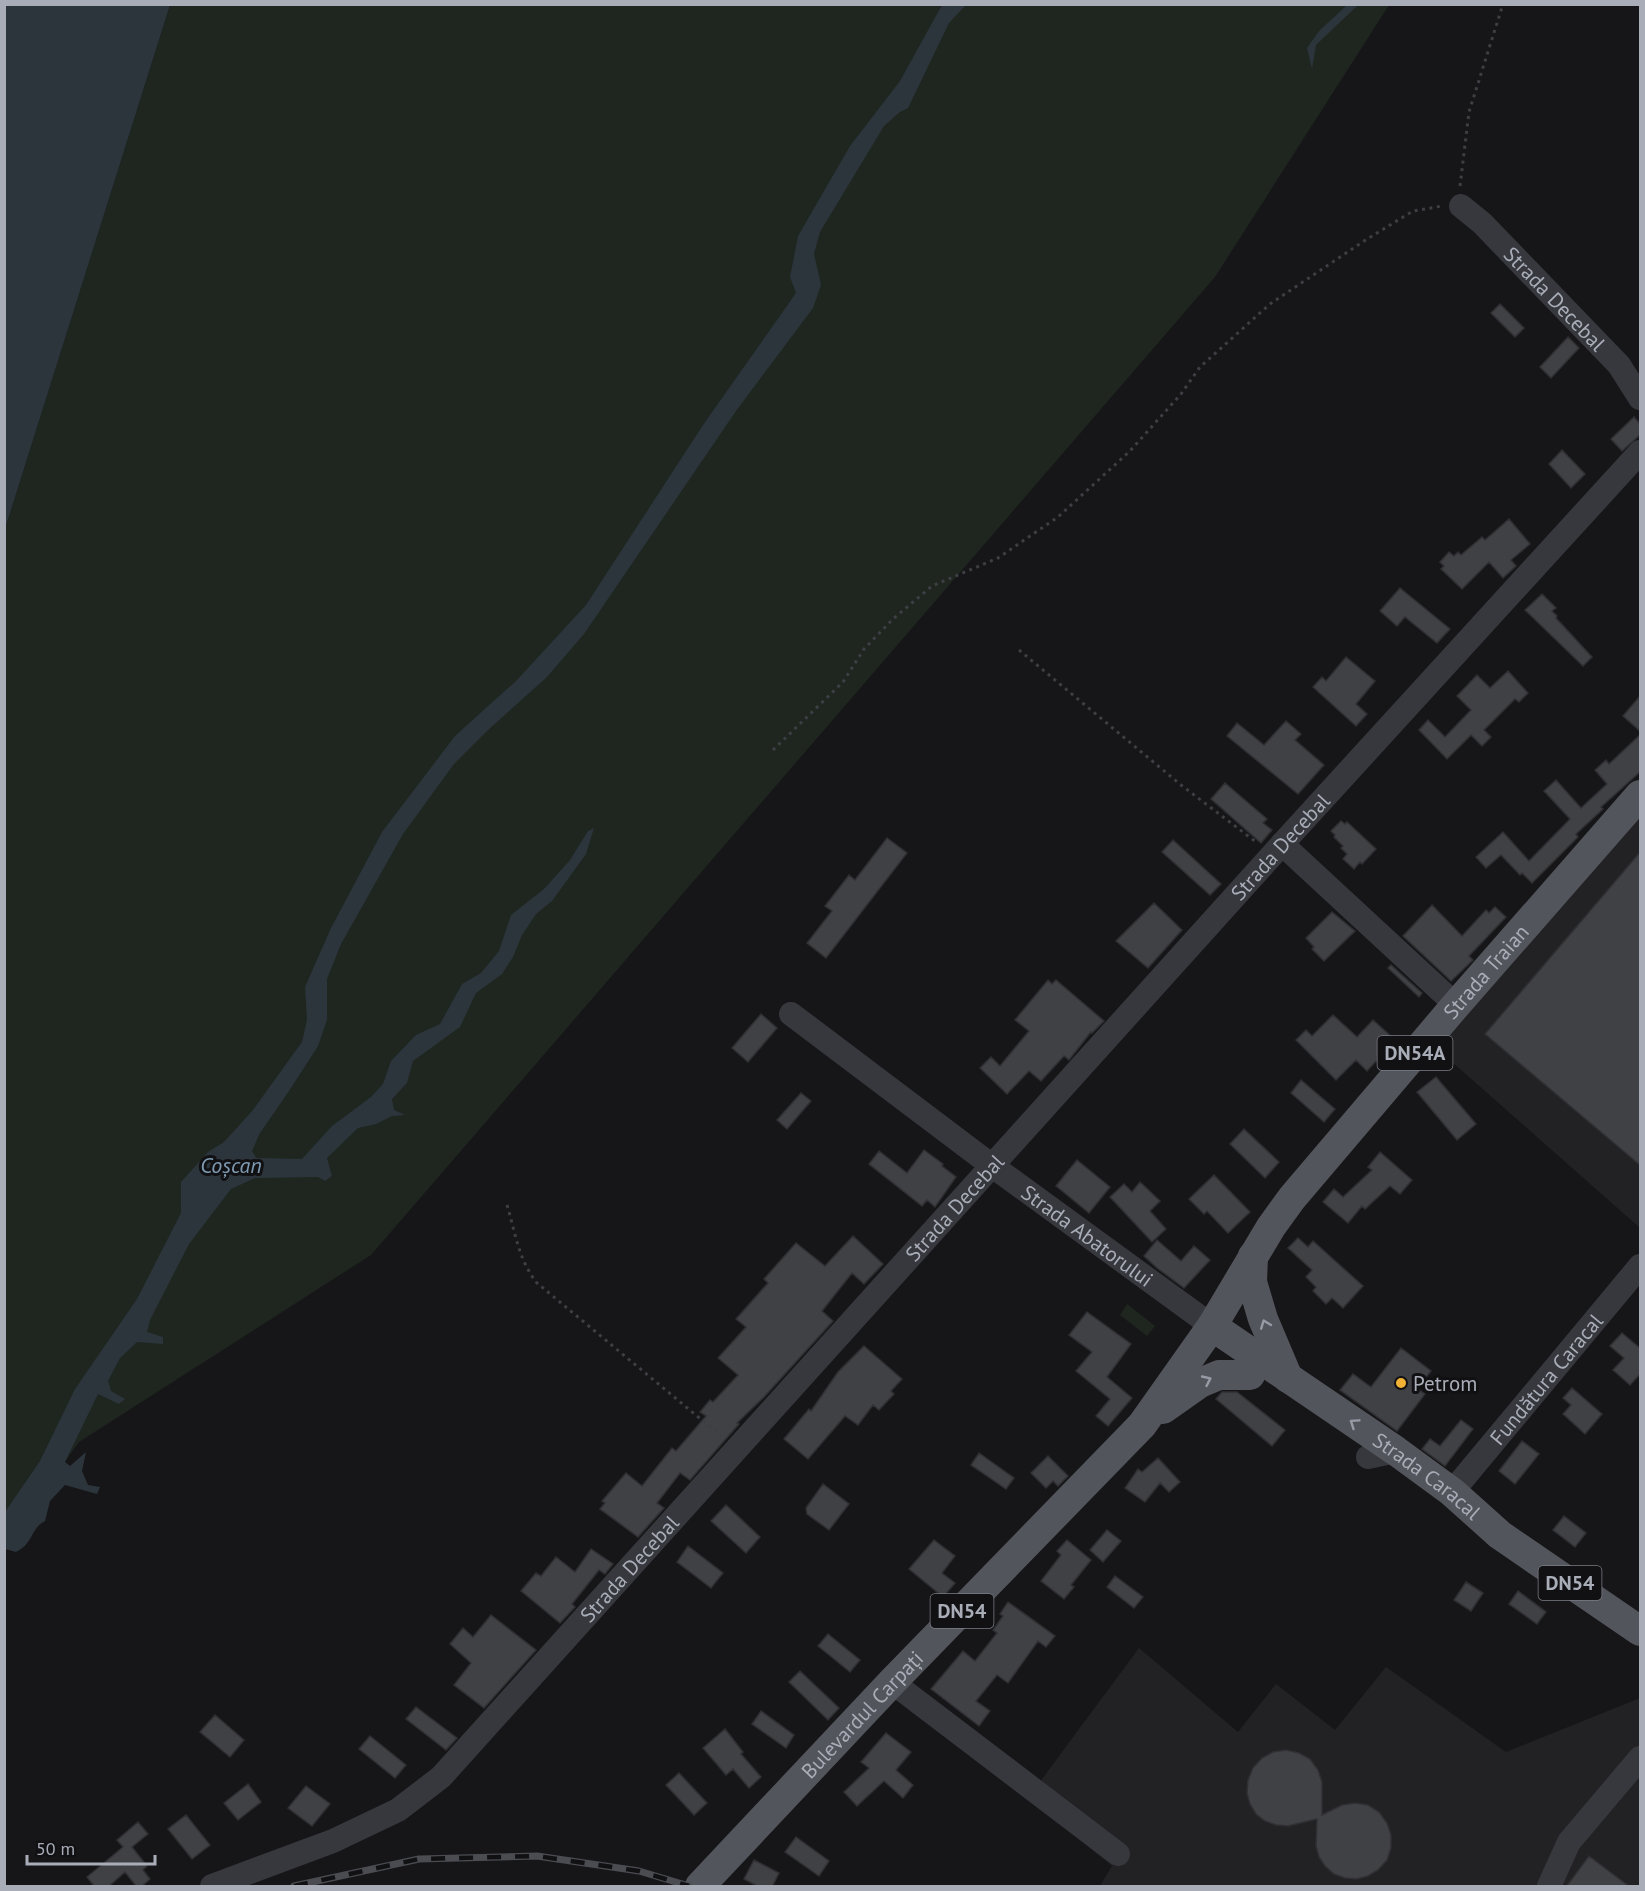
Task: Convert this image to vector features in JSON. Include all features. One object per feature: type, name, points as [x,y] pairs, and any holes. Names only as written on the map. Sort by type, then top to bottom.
[{"type":"main road","name":"Strada Traian","points":[[1206,1334],[1253,1256],[1315,1168],[1641,795]]},
{"type":"main road","points":[[1253,1256],[1252,1282],[1283,1386]]},
{"type":"main road","name":"DN54","points":[[1206,1334],[1250,1375],[1283,1386]]},
{"type":"main road","name":"Strada Caracal","points":[[1206,1334],[1382,1454],[1452,1492],[1500,1535],[1641,1631]]},
{"type":"main road","name":"Bulevardul Carpați","points":[[700,1887],[892,1682],[1142,1425],[1206,1334]]},
{"type":"main road","points":[[1142,1425],[1200,1383],[1219,1375],[1250,1375]]},
{"type":"main road","name":"DN54","points":[[1382,1454],[1424,1495],[1500,1535]]},
{"type":"street","name":"Strada Decebal","points":[[1461,206],[1482,223],[1619,364],[1641,398]]},
{"type":"street","name":"Strada Decebal","points":[[212,1887],[344,1836],[398,1810],[441,1777],[1277,849],[1638,460]]},
{"type":"street","points":[[1277,849],[1456,1005]]},
{"type":"street","name":"Strada Abatorului","points":[[790,1014],[991,1165],[1206,1334]]},
{"type":"street","name":"Fundătura Caracal","points":[[1452,1492],[1641,1266]]},
{"type":"street","points":[[892,1682],[1118,1854]]},
{"type":"street","points":[[1549,1887],[1569,1842],[1641,1758]]},
{"type":"path","points":[[773,750],[843,682],[864,649],[893,619],[932,586],[998,558],[1059,517],[1130,452],[1181,394],[1200,367],[1270,304],[1413,211],[1436,206],[1461,206],[1459,194],[1469,112],[1503,4]]},
{"type":"path","points":[[1019,650],[1173,778],[1277,849]]},
{"type":"path","points":[[507,1205],[523,1261],[537,1283],[736,1449]]},
{"type":"shaded area","points":[[170,5],[1389,5],[1215,277],[371,1255],[79,1442],[5,1545],[5,529]]},
{"type":"shaded area","points":[[1640,814],[1640,1228],[1435,1047]]},
{"type":"shaded area","points":[[1127,1304],[1155,1326],[1147,1336],[1120,1315]]},
{"type":"shaded area","points":[[1139,1648],[1238,1732],[1276,1684],[1335,1730],[1386,1667],[1506,1752],[1640,1698],[1640,1886],[1100,1886],[1112,1866],[1028,1798]]},
{"type":"water","points":[[4,5],[170,5],[5,529]]},
{"type":"water","name":"Coșcan","points":[[942,5],[966,5],[949,23],[908,108],[884,126],[820,232],[814,254],[821,285],[813,308],[736,411],[584,634],[546,678],[454,764],[403,834],[341,944],[327,979],[327,1020],[318,1046],[260,1133],[252,1151],[256,1158],[302,1159],[332,1126],[371,1097],[383,1084],[391,1061],[416,1035],[440,1024],[462,984],[481,973],[499,951],[511,915],[544,889],[570,860],[588,831],[594,828],[586,854],[552,901],[536,914],[522,935],[513,957],[502,974],[476,993],[460,1027],[413,1061],[407,1083],[392,1099],[394,1110],[405,1115],[392,1116],[376,1124],[358,1128],[327,1158],[332,1176],[325,1181],[318,1177],[255,1178],[231,1189],[189,1244],[150,1320],[147,1332],[163,1337],[163,1344],[137,1342],[120,1358],[108,1381],[111,1391],[125,1399],[119,1404],[98,1394],[65,1462],[70,1466],[86,1452],[82,1471],[88,1485],[100,1487],[97,1494],[65,1485],[50,1501],[45,1521],[40,1524],[26,1544],[16,1552],[5,1549],[5,1512],[40,1461],[75,1389],[137,1299],[181,1213],[181,1182],[208,1152],[224,1142],[253,1110],[302,1042],[307,1020],[305,987],[331,928],[382,832],[455,736],[517,680],[586,605],[703,425],[796,293],[790,277],[798,236],[850,146],[900,81]]},
{"type":"water","points":[[1347,5],[1358,5],[1316,45],[1312,69],[1307,48],[1319,31]]},
{"type":"building","points":[[1500,304],[1524,328],[1515,337],[1491,313]]},
{"type":"building","points":[[1568,337],[1579,348],[1551,378],[1540,367]]},
{"type":"building","points":[[1634,417],[1641,425],[1641,434],[1622,451],[1611,439]]},
{"type":"building","points":[[1562,450],[1585,474],[1571,488],[1549,464]]},
{"type":"building","points":[[1509,519],[1530,544],[1511,560],[1516,566],[1503,578],[1489,562],[1462,589],[1441,569],[1444,566],[1440,562],[1449,552],[1454,556],[1458,552],[1461,555],[1482,537],[1485,540]]},
{"type":"building","points":[[1400,588],[1450,629],[1437,643],[1405,617],[1397,626],[1380,611]]},
{"type":"building","points":[[1542,594],[1556,608],[1552,611],[1557,616],[1556,618],[1592,657],[1583,666],[1525,610]]},
{"type":"building","points":[[1346,657],[1375,681],[1356,704],[1367,714],[1356,726],[1313,687],[1322,677],[1326,681]]},
{"type":"building","points":[[1508,671],[1528,693],[1519,702],[1515,699],[1484,730],[1491,737],[1482,746],[1471,735],[1447,759],[1419,730],[1428,720],[1445,737],[1471,710],[1457,696],[1477,675],[1490,688]]},
{"type":"building","points":[[1640,696],[1640,731],[1623,716]]},
{"type":"building","points":[[1286,721],[1301,734],[1295,740],[1324,765],[1298,794],[1227,736],[1237,723],[1264,745]]},
{"type":"building","points":[[1640,735],[1641,771],[1601,807],[1603,809],[1576,834],[1578,837],[1532,883],[1522,873],[1520,875],[1501,855],[1486,868],[1476,857],[1503,832],[1529,861],[1570,819],[1544,791],[1556,780],[1581,808],[1607,784],[1595,770],[1606,760],[1609,764]]},
{"type":"building","points":[[1225,783],[1267,819],[1263,823],[1272,830],[1261,843],[1211,799]]},
{"type":"building","points":[[1341,821],[1345,824],[1347,822],[1376,849],[1354,869],[1343,859],[1347,854],[1331,831]]},
{"type":"building","points":[[887,838],[907,853],[826,958],[807,943],[832,911],[825,906],[849,875],[855,880]]},
{"type":"building","points":[[1173,840],[1221,884],[1210,895],[1162,852]]},
{"type":"building","points":[[1641,851],[1641,1166],[1485,1034]]},
{"type":"building","points":[[1154,903],[1182,930],[1148,968],[1116,941]]},
{"type":"building","points":[[1432,905],[1462,936],[1486,910],[1489,913],[1495,907],[1506,917],[1469,956],[1473,960],[1451,981],[1403,936]]},
{"type":"building","points":[[1332,912],[1355,931],[1324,961],[1312,949],[1314,947],[1306,938]]},
{"type":"building","points":[[1391,965],[1422,993],[1419,997],[1388,968]]},
{"type":"building","points":[[1048,980],[1052,984],[1056,980],[1104,1021],[1091,1032],[1069,1060],[1064,1056],[1041,1081],[1029,1071],[1007,1094],[980,1068],[991,1057],[1000,1066],[1029,1031],[1015,1020]]},
{"type":"building","points":[[761,1014],[777,1028],[748,1062],[732,1048]]},
{"type":"building","points":[[1333,1015],[1357,1037],[1373,1020],[1394,1039],[1367,1071],[1356,1060],[1336,1080],[1296,1040],[1306,1030],[1312,1036]]},
{"type":"building","points":[[1436,1077],[1476,1124],[1457,1140],[1417,1092]]},
{"type":"building","points":[[1301,1080],[1335,1109],[1324,1122],[1291,1093]]},
{"type":"building","points":[[801,1093],[811,1101],[787,1129],[777,1120]]},
{"type":"building","points":[[1244,1129],[1279,1162],[1265,1178],[1230,1144]]},
{"type":"building","points":[[924,1150],[956,1177],[935,1207],[927,1200],[922,1206],[869,1164],[879,1151],[907,1173]]},
{"type":"building","points":[[1380,1152],[1412,1180],[1400,1194],[1390,1186],[1365,1209],[1362,1206],[1348,1223],[1323,1202],[1334,1189],[1343,1197],[1372,1170],[1368,1167]]},
{"type":"building","points":[[1077,1160],[1110,1187],[1089,1213],[1056,1186]]},
{"type":"building","points":[[1214,1175],[1250,1212],[1228,1233],[1207,1211],[1204,1214],[1189,1199]]},
{"type":"building","points":[[1140,1182],[1160,1201],[1150,1211],[1166,1229],[1152,1242],[1110,1197],[1124,1184],[1132,1192]]},
{"type":"building","points":[[853,1236],[883,1264],[864,1284],[852,1273],[822,1311],[833,1321],[764,1397],[737,1423],[739,1424],[690,1480],[680,1473],[657,1503],[664,1508],[638,1537],[600,1509],[605,1503],[602,1501],[626,1473],[642,1486],[672,1448],[676,1451],[706,1416],[700,1412],[710,1400],[713,1402],[738,1375],[718,1358],[746,1327],[736,1319],[768,1283],[764,1279],[796,1243],[825,1266]]},
{"type":"building","points":[[1298,1238],[1308,1247],[1313,1241],[1363,1286],[1343,1308],[1332,1298],[1326,1304],[1313,1291],[1316,1287],[1306,1277],[1312,1270],[1288,1248]]},
{"type":"building","points":[[1157,1240],[1181,1261],[1194,1246],[1210,1260],[1184,1288],[1144,1256]]},
{"type":"building","points":[[1087,1312],[1131,1344],[1107,1377],[1132,1398],[1108,1426],[1096,1416],[1110,1399],[1076,1371],[1092,1352],[1069,1335]]},
{"type":"building","points":[[1622,1333],[1641,1349],[1641,1373],[1630,1385],[1613,1370],[1624,1358],[1610,1346]]},
{"type":"building","points":[[864,1346],[902,1379],[891,1391],[894,1394],[879,1410],[873,1405],[858,1425],[845,1416],[808,1459],[784,1439],[809,1409],[811,1411],[838,1372]]},
{"type":"building","points":[[1401,1348],[1431,1371],[1417,1389],[1425,1394],[1397,1431],[1340,1390],[1353,1374],[1371,1387]]},
{"type":"building","points":[[1572,1388],[1602,1414],[1585,1434],[1563,1414],[1571,1405],[1563,1398]]},
{"type":"building","points":[[1222,1392],[1237,1392],[1285,1430],[1272,1446],[1216,1399]]},
{"type":"building","points":[[1461,1420],[1473,1429],[1445,1466],[1422,1449],[1430,1439],[1440,1446]]},
{"type":"building","points":[[1522,1441],[1539,1454],[1515,1484],[1499,1471]]},
{"type":"building","points":[[979,1453],[1014,1478],[1006,1489],[971,1465]]},
{"type":"building","points":[[1048,1456],[1068,1476],[1058,1486],[1053,1481],[1046,1488],[1031,1473]]},
{"type":"building","points":[[1158,1458],[1180,1482],[1169,1492],[1160,1483],[1145,1502],[1125,1488],[1138,1469],[1142,1472]]},
{"type":"building","points":[[823,1484],[849,1504],[829,1530],[807,1514],[806,1508]]},
{"type":"building","points":[[726,1505],[760,1537],[746,1553],[711,1521]]},
{"type":"building","points":[[1564,1516],[1586,1533],[1575,1547],[1553,1530]]},
{"type":"building","points":[[1107,1530],[1121,1541],[1103,1562],[1090,1550]]},
{"type":"building","points":[[934,1540],[955,1556],[942,1573],[955,1583],[943,1597],[909,1569]]},
{"type":"building","points":[[1067,1540],[1091,1560],[1071,1585],[1074,1587],[1064,1599],[1041,1581],[1061,1555],[1057,1551]]},
{"type":"building","points":[[688,1546],[723,1573],[711,1588],[677,1562]]},
{"type":"building","points":[[591,1549],[613,1564],[605,1574],[599,1570],[572,1604],[575,1607],[560,1623],[521,1591],[536,1573],[541,1576],[556,1557],[575,1572]]},
{"type":"building","points":[[1115,1576],[1143,1597],[1134,1608],[1107,1587]]},
{"type":"building","points":[[1466,1582],[1483,1593],[1471,1611],[1454,1600]]},
{"type":"building","points":[[1518,1591],[1546,1612],[1537,1624],[1509,1604]]},
{"type":"building","points":[[1008,1602],[1055,1636],[1046,1647],[1038,1641],[1008,1683],[997,1675],[976,1701],[990,1711],[979,1726],[931,1689],[963,1651],[975,1661],[997,1633],[993,1630],[1003,1616],[1000,1614]]},
{"type":"building","points":[[491,1615],[536,1650],[484,1708],[454,1685],[471,1663],[450,1644],[463,1628],[473,1637]]},
{"type":"building","points":[[828,1634],[860,1660],[850,1672],[818,1646]]},
{"type":"building","points":[[800,1671],[839,1708],[828,1720],[789,1682]]},
{"type":"building","points":[[416,1707],[457,1738],[446,1750],[406,1719]]},
{"type":"building","points":[[761,1711],[794,1735],[786,1748],[752,1724]]},
{"type":"building","points":[[215,1715],[244,1740],[230,1757],[200,1732]]},
{"type":"building","points":[[725,1729],[743,1752],[741,1754],[761,1777],[749,1788],[733,1769],[726,1775],[703,1748]]},
{"type":"building","points":[[886,1733],[911,1752],[896,1770],[913,1785],[903,1798],[884,1781],[857,1806],[844,1792],[869,1768],[861,1762]]},
{"type":"building","points":[[370,1736],[406,1765],[395,1778],[359,1749]]},
{"type":"building","points":[[1286,1750],[1310,1759],[1318,1770],[1322,1782],[1322,1815],[1342,1805],[1355,1803],[1368,1805],[1379,1812],[1387,1823],[1391,1835],[1391,1848],[1387,1860],[1378,1870],[1357,1879],[1334,1874],[1319,1857],[1316,1846],[1317,1819],[1288,1826],[1265,1821],[1256,1814],[1247,1793],[1248,1780],[1253,1768],[1262,1758],[1273,1752]]},
{"type":"building","points":[[679,1773],[707,1803],[694,1815],[666,1785]]},
{"type":"building","points":[[248,1784],[261,1802],[238,1820],[224,1803]]},
{"type":"building","points":[[306,1786],[330,1804],[312,1826],[288,1808]]},
{"type":"building","points":[[186,1815],[210,1845],[192,1859],[168,1829]]},
{"type":"building","points":[[138,1822],[148,1834],[132,1847],[147,1866],[143,1870],[150,1879],[141,1887],[137,1887],[125,1872],[108,1887],[95,1887],[87,1877],[123,1847],[117,1840]]},
{"type":"building","points":[[796,1837],[829,1861],[819,1876],[785,1852]]},
{"type":"building","points":[[1589,1856],[1630,1887],[1566,1887]]},
{"type":"building","points":[[754,1860],[779,1873],[772,1887],[759,1887],[744,1879]]},
{"type":"railway","points":[[294,1886],[419,1859],[537,1856],[639,1871],[689,1886]]},
{"type":"place","name":"Petrom","points":[[1401,1383]]}]
